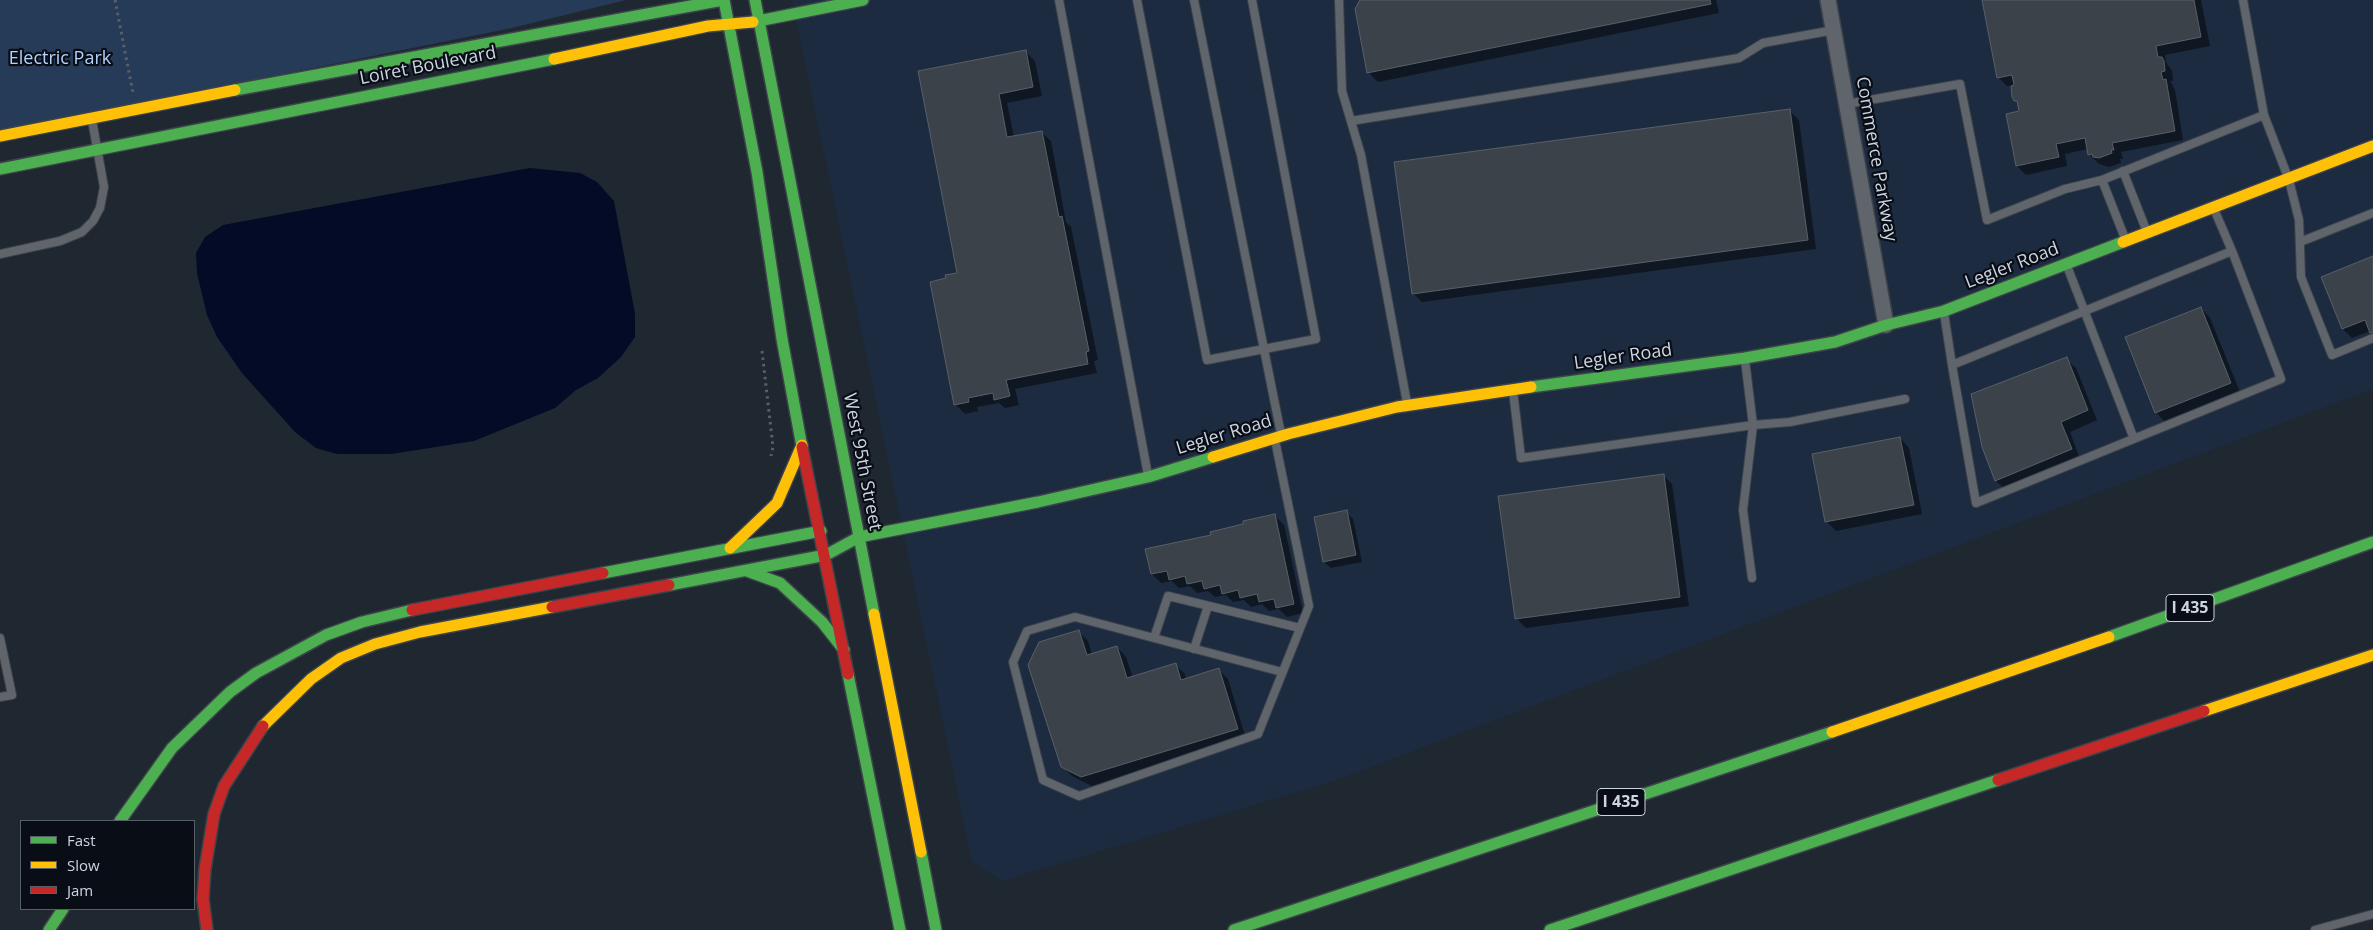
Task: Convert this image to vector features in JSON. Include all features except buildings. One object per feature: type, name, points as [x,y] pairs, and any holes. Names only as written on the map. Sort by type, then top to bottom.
[{"type":"main road","points":[[723,0],[757,172],[782,339],[802,445],[830,532],[826,555],[900,930]]},
{"type":"main road","name":"Loiret Boulevard","points":[[0,136],[378,63],[723,0]]},
{"type":"main road","name":"West 95th Street","points":[[755,0],[936,930]]},
{"type":"main road","name":"Loiret Boulevard","points":[[0,169],[596,51],[708,26],[759,21],[863,0]]},
{"type":"main road","points":[[378,63],[383,93]]},
{"type":"main road","name":"Legler Road","points":[[859,537],[1038,502],[1148,477],[1278,437],[1356,416],[1408,405],[1745,358],[1835,342],[1886,325],[1944,311],[2289,180],[2373,146]]},
{"type":"main road","points":[[730,548],[777,503],[802,445]]},
{"type":"main road","points":[[121,820],[172,748],[230,692],[256,672],[326,635],[362,622],[406,611],[730,548],[830,532],[859,537]]},
{"type":"main road","points":[[207,930],[203,898],[208,843],[214,814],[224,786],[260,729],[311,679],[341,658],[375,644],[420,632],[826,555],[859,537]]},
{"type":"main road","name":"I 435","points":[[1234,930],[2008,673],[2373,542]]},
{"type":"main road","points":[[747,571],[780,583],[822,622],[844,650]]},
{"type":"main road","points":[[1550,930],[2373,655]]},
{"type":"main road","points":[[2267,691],[2306,689]]},
{"type":"main road","points":[[49,930],[62,910]]},
{"type":"street","name":"Commerce Parkway","points":[[1828,0],[1886,325]]},
{"type":"lane","points":[[1059,0],[1148,477]]},
{"type":"lane","points":[[1138,0],[1207,360],[1316,339],[1252,0]]},
{"type":"lane","points":[[1194,0],[1264,349],[1309,606],[1258,734],[1079,796],[1043,780],[1013,662],[1027,630],[1076,617],[1282,672]]},
{"type":"lane","points":[[1339,0],[1342,91],[1361,155],[1408,405]]},
{"type":"lane","points":[[2243,0],[2264,115],[2289,180],[2299,220],[2302,277],[2332,355],[2373,338]]},
{"type":"lane","points":[[1351,121],[1739,58],[1763,44],[1834,30]]},
{"type":"lane","points":[[1847,104],[1960,84],[1987,220],[2065,189],[2102,180],[2264,115]]},
{"type":"lane","points":[[0,254],[60,242],[82,232],[93,221],[100,208],[104,187],[91,118]]},
{"type":"lane","points":[[2123,171],[2148,233]]},
{"type":"lane","points":[[2102,180],[2126,242]]},
{"type":"lane","points":[[1944,311],[1976,503],[2281,379],[2214,208]]},
{"type":"lane","points":[[2300,242],[2373,213]]},
{"type":"lane","points":[[1952,365],[2232,251]]},
{"type":"lane","points":[[2066,264],[2083,312],[2134,439]]},
{"type":"lane","points":[[1745,358],[1753,425],[1743,510],[1752,578]]},
{"type":"lane","points":[[1512,389],[1521,458],[1753,425],[1790,422],[1905,399]]},
{"type":"lane","points":[[1154,638],[1168,596],[1300,628]]},
{"type":"lane","points":[[1194,649],[1208,606]]},
{"type":"lane","points":[[0,638],[12,695],[0,697]]},
{"type":"lane","points":[[2315,930],[2373,914]]},
{"type":"path","points":[[115,0],[135,100]]},
{"type":"shaded area","points":[[792,0],[2373,0],[2373,389],[1334,781],[1002,881],[972,862]]},
{"type":"shaded area","points":[[530,168],[580,173],[597,182],[614,201],[635,314],[635,337],[621,357],[598,378],[576,390],[555,408],[474,441],[391,454],[337,454],[316,448],[295,432],[242,373],[217,337],[207,315],[197,273],[196,253],[205,237],[223,225]]},
{"type":"green space","name":"Electric Park","points":[[0,0],[626,0],[512,28],[0,131]]},
{"type":"traffic: fast","points":[[235,90],[723,0]]},
{"type":"traffic: fast","points":[[724,0],[757,172],[782,339],[802,447]]},
{"type":"traffic: fast","points":[[755,0],[874,614]]},
{"type":"traffic: fast","points":[[753,22],[863,0]]},
{"type":"traffic: fast","points":[[0,169],[554,59]]},
{"type":"traffic: fast","points":[[1531,387],[1745,358],[1835,342],[1886,325],[1944,311],[2123,242]]},
{"type":"traffic: fast","points":[[826,555],[859,537],[1038,502],[1148,477],[1213,457]]},
{"type":"traffic: fast","points":[[603,573],[821,531]]},
{"type":"traffic: fast","points":[[2109,637],[2373,542]]},
{"type":"traffic: fast","points":[[669,585],[826,555]]},
{"type":"traffic: fast","points":[[747,571],[780,583],[822,622],[844,650]]},
{"type":"traffic: fast","points":[[121,820],[172,748],[230,692],[256,673],[326,635],[362,622],[412,610]]},
{"type":"traffic: fast","points":[[848,674],[900,930]]},
{"type":"traffic: fast","points":[[1234,930],[1832,732]]},
{"type":"traffic: fast","points":[[1550,930],[1998,780]]},
{"type":"traffic: fast","points":[[921,852],[936,930]]},
{"type":"traffic: fast","points":[[49,930],[62,910]]},
{"type":"traffic: slow","points":[[554,59],[708,26],[753,22]]},
{"type":"traffic: slow","points":[[0,136],[235,90]]},
{"type":"traffic: slow","points":[[2123,242],[2373,146]]},
{"type":"traffic: slow","points":[[1213,457],[1288,434],[1397,407],[1531,387]]},
{"type":"traffic: slow","points":[[730,548],[777,503],[802,445]]},
{"type":"traffic: slow","points":[[263,726],[311,679],[341,658],[375,644],[420,632],[552,607]]},
{"type":"traffic: slow","points":[[874,614],[921,852]]},
{"type":"traffic: slow","points":[[1832,732],[2109,637]]},
{"type":"traffic: slow","points":[[2204,711],[2373,655]]},
{"type":"traffic: jam","points":[[802,447],[848,674]]},
{"type":"traffic: jam","points":[[412,610],[603,573]]},
{"type":"traffic: jam","points":[[552,607],[669,585]]},
{"type":"traffic: jam","points":[[1998,780],[2204,711]]},
{"type":"traffic: jam","points":[[207,930],[203,899],[205,869],[214,814],[224,786],[263,726]]}]
